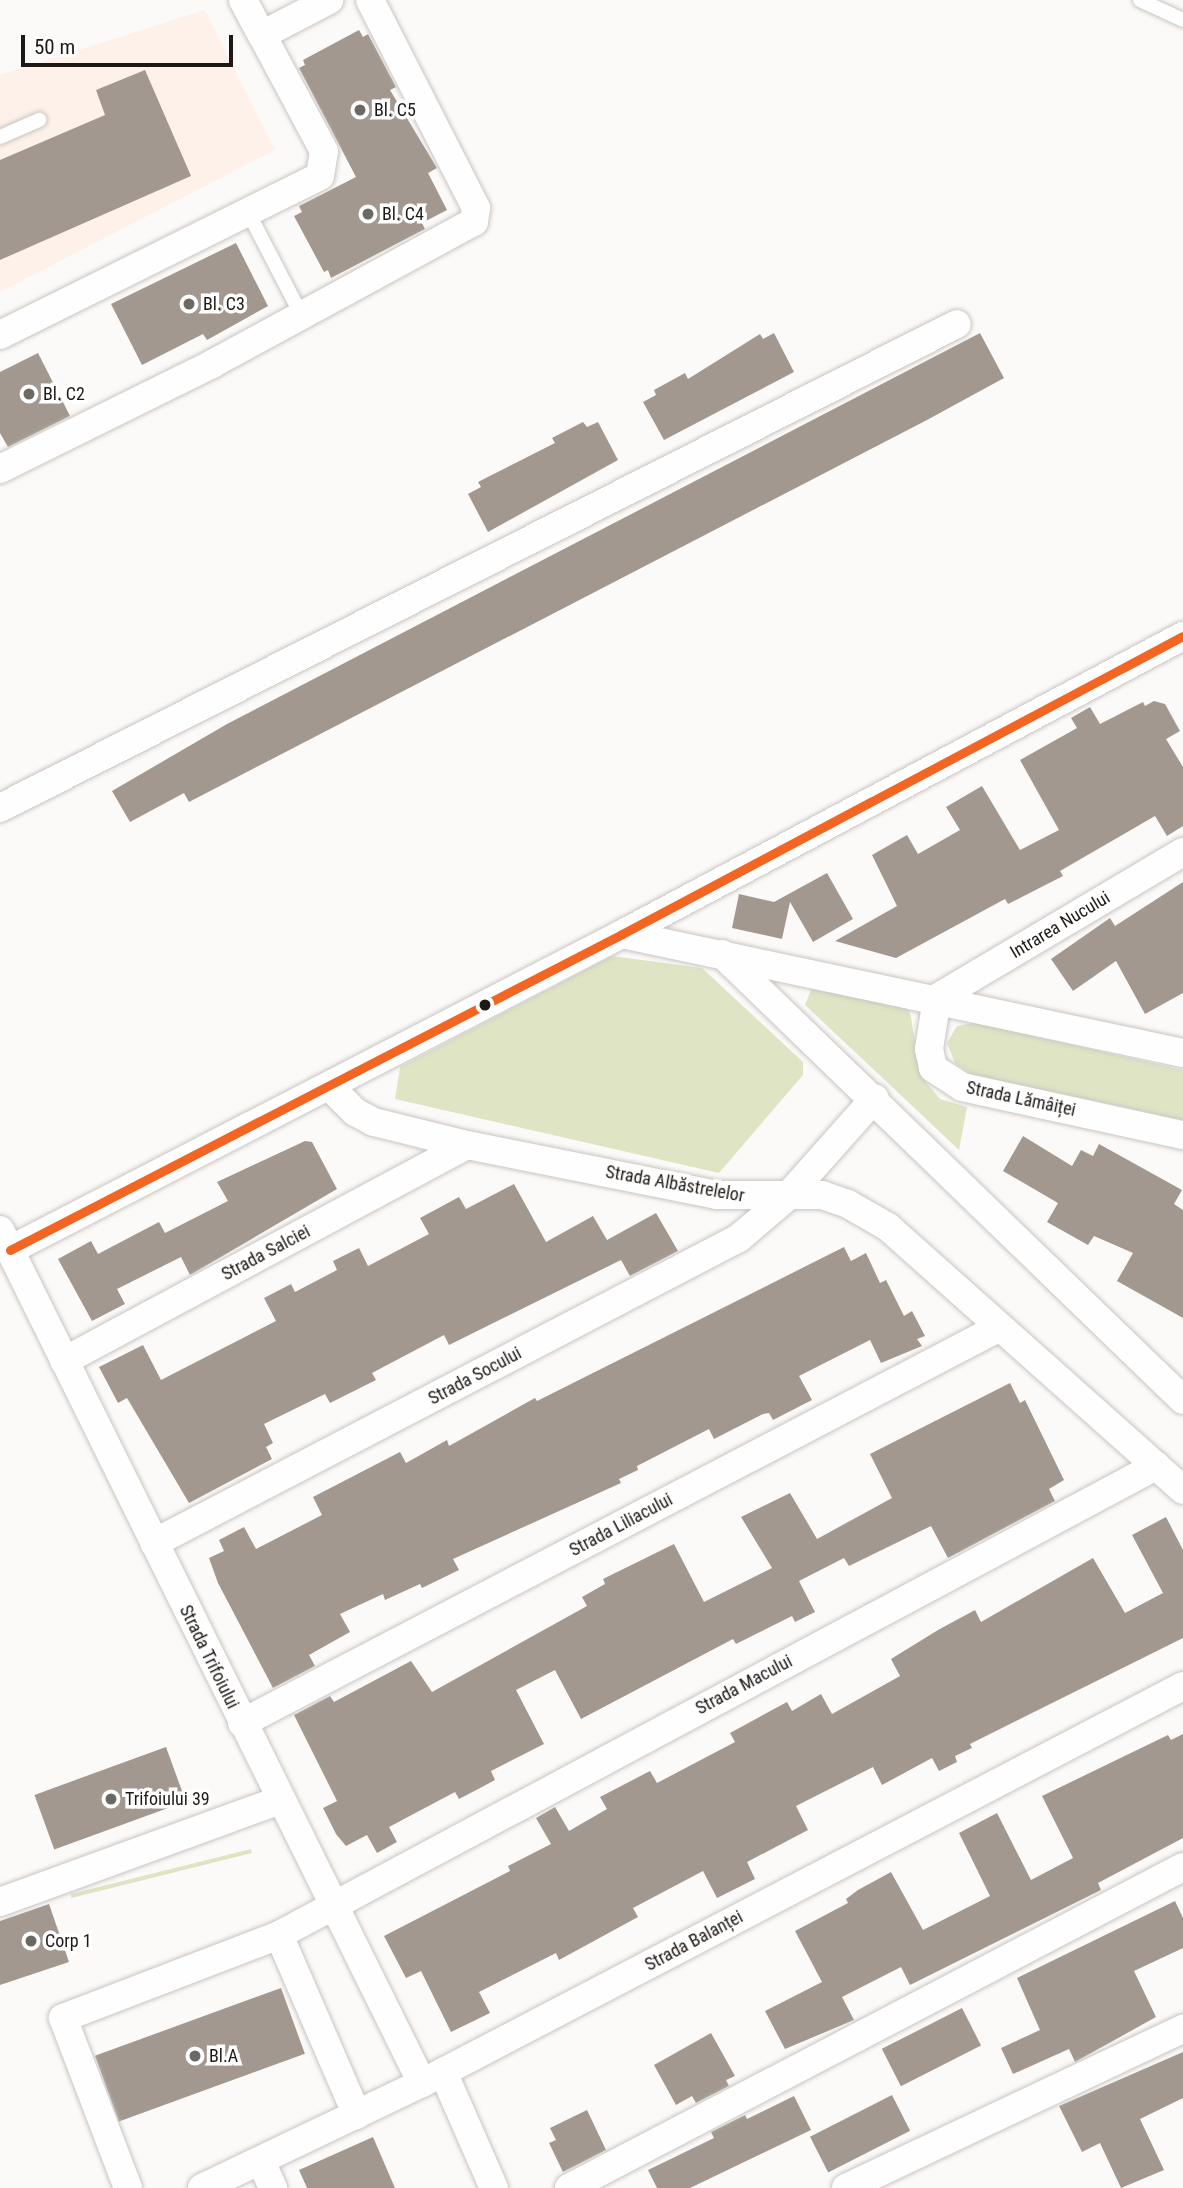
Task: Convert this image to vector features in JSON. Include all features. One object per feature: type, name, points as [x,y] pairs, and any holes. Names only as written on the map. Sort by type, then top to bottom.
[{"type":"street","points":[[0,335],[310,183],[324,168],[324,151],[243,0]]},
{"type":"street","points":[[262,35],[330,0]]},
{"type":"street","points":[[0,469],[302,316],[470,226],[478,215],[370,0]]},
{"type":"street","points":[[0,808],[957,324]]},
{"type":"street","points":[[5,1240],[329,1086],[1180,645]]},
{"type":"street","name":"Intrarea Nucului","points":[[937,998],[1183,852]]},
{"type":"street","points":[[622,934],[937,998],[1183,1053]]},
{"type":"street","points":[[722,954],[875,1098],[1183,1400]]},
{"type":"street","name":"Strada Lămâiței","points":[[937,998],[930,1059],[951,1083],[1183,1135]]},
{"type":"street","name":"Strada Albăstrelelor","points":[[329,1086],[355,1112],[374,1122],[467,1145],[717,1195],[822,1195],[848,1203],[888,1227],[1183,1490]]},
{"type":"street","name":"Strada Socului","points":[[154,1544],[739,1238],[787,1197],[875,1098]]},
{"type":"street","name":"Strada Salciei","points":[[64,1361],[467,1145]]},
{"type":"street","name":"Strada Trifoiului","points":[[5,1240],[331,1905],[433,2077],[494,2188]]},
{"type":"street","name":"Strada Liliacului","points":[[242,1723],[1000,1327]]},
{"type":"street","name":"Strada Macului","points":[[128,2188],[63,2018],[279,1935],[1156,1466]]},
{"type":"street","name":"Strada Balanței","points":[[202,2188],[433,2077],[1183,1686]]},
{"type":"street","points":[[0,1902],[280,1800]]},
{"type":"street","points":[[569,2188],[1183,1867]]},
{"type":"street","points":[[279,1935],[357,2115]]},
{"type":"street","points":[[846,2188],[1183,2029]]},
{"type":"street","points":[[261,2161],[273,2188]]},
{"type":"lane","points":[[1140,0],[1183,20]]},
{"type":"lane","points":[[0,137],[39,120]]},
{"type":"lane","points":[[248,212],[302,316]]},
{"type":"shaded area","points":[[205,10],[275,150],[0,292],[0,75]]},
{"type":"green space","points":[[612,956],[702,968],[803,1062],[803,1075],[719,1173],[395,1099],[400,1067]]},
{"type":"green space","points":[[818,987],[904,1006],[910,1012],[921,1076],[940,1099],[967,1107],[959,1150],[805,1005],[811,990]]},
{"type":"green space","points":[[975,1023],[1183,1070],[1183,1120],[971,1074],[955,1063],[947,1043],[957,1026]]},
{"type":"green space","points":[[251,1849],[252,1853],[71,1898],[71,1894]]},
{"type":"building","points":[[359,30],[363,37],[368,34],[396,87],[390,90],[437,168],[428,173],[447,210],[422,223],[425,229],[331,278],[328,270],[324,272],[294,216],[302,212],[299,206],[356,177],[299,68],[305,65],[303,60]]},
{"type":"building","points":[[145,70],[191,176],[0,260],[0,160],[105,115],[96,90]]},
{"type":"building","name":"Bl. C3","points":[[236,243],[268,306],[207,340],[203,334],[142,365],[111,304]]},
{"type":"building","points":[[774,333],[794,372],[664,440],[643,402],[656,395],[654,390],[685,373],[688,379],[760,334],[763,339]]},
{"type":"building","points":[[980,333],[1004,378],[927,420],[189,802],[184,793],[130,822],[112,791],[227,724]]},
{"type":"building","name":"Bl. C2","points":[[38,353],[70,416],[8,447],[0,433],[0,372]]},
{"type":"building","points":[[583,422],[587,427],[598,422],[618,460],[488,532],[468,494],[481,487],[478,482],[555,443],[552,438]]},
{"type":"building","points":[[1154,701],[1165,704],[1180,731],[1166,739],[1183,767],[1183,826],[1167,836],[1155,816],[1060,871],[1063,876],[1008,904],[1005,899],[896,958],[835,941],[897,906],[872,855],[907,835],[918,854],[960,830],[946,807],[982,786],[1020,850],[1059,830],[1020,760],[1077,728],[1071,718],[1090,707],[1100,724],[1143,702],[1145,706]]},
{"type":"building","points":[[827,873],[853,919],[813,942],[790,902],[782,939],[732,928],[739,894],[774,902]]},
{"type":"building","points":[[1183,882],[1183,993],[1145,1014],[1116,961],[1073,991],[1051,959],[1110,918],[1115,926]]},
{"type":"building","points":[[1023,1136],[1072,1166],[1081,1150],[1093,1156],[1099,1144],[1182,1190],[1174,1204],[1183,1210],[1183,1318],[1117,1281],[1133,1253],[1094,1236],[1088,1245],[1047,1222],[1058,1203],[1003,1171]]},
{"type":"building","points":[[305,1141],[312,1142],[337,1189],[190,1275],[181,1257],[117,1289],[125,1304],[92,1321],[58,1259],[91,1241],[98,1254],[159,1222],[165,1233],[228,1201],[217,1182]]},
{"type":"building","points":[[514,1184],[546,1242],[593,1216],[607,1240],[656,1213],[678,1251],[630,1276],[621,1260],[449,1345],[444,1335],[372,1373],[376,1380],[330,1403],[325,1394],[264,1424],[273,1443],[266,1447],[272,1459],[189,1503],[127,1398],[118,1403],[99,1367],[143,1345],[161,1380],[276,1321],[264,1298],[291,1284],[295,1292],[337,1270],[333,1261],[359,1248],[368,1266],[429,1234],[420,1218],[459,1197],[466,1209]]},
{"type":"building","points":[[844,1247],[851,1261],[866,1253],[880,1283],[886,1280],[904,1316],[912,1311],[925,1336],[917,1339],[922,1346],[881,1363],[870,1340],[799,1376],[812,1400],[773,1420],[769,1413],[763,1414],[714,1439],[709,1429],[637,1466],[638,1470],[619,1479],[621,1483],[453,1559],[459,1570],[422,1588],[420,1584],[385,1600],[383,1594],[340,1614],[350,1632],[309,1655],[315,1666],[273,1688],[218,1583],[209,1558],[224,1551],[219,1540],[244,1527],[256,1549],[322,1515],[313,1497],[400,1452],[406,1463],[447,1440],[449,1446],[535,1398],[537,1401]]},
{"type":"building","points":[[1010,1383],[1020,1403],[1025,1400],[1064,1480],[1049,1489],[1055,1501],[948,1558],[931,1526],[849,1566],[844,1558],[799,1581],[815,1612],[795,1622],[792,1616],[736,1644],[733,1639],[581,1719],[555,1670],[516,1690],[544,1744],[491,1771],[495,1780],[482,1787],[459,1799],[455,1792],[389,1827],[397,1842],[377,1853],[367,1835],[346,1846],[336,1834],[323,1808],[337,1801],[294,1715],[330,1696],[334,1702],[411,1661],[432,1692],[587,1606],[582,1597],[605,1584],[603,1579],[674,1544],[704,1602],[772,1568],[741,1517],[790,1493],[817,1539],[892,1498],[870,1454]]},
{"type":"building","points":[[1166,1517],[1183,1550],[1183,1638],[970,1744],[972,1748],[955,1756],[957,1762],[939,1771],[932,1758],[882,1785],[873,1767],[796,1806],[808,1830],[747,1862],[755,1879],[717,1898],[703,1871],[633,1908],[638,1917],[559,1960],[556,1953],[479,1992],[490,2013],[451,2032],[421,1971],[406,1978],[384,1936],[510,1871],[508,1866],[551,1844],[536,1818],[555,1807],[569,1831],[607,1809],[600,1797],[650,1771],[657,1783],[735,1742],[730,1733],[787,1702],[792,1711],[821,1694],[832,1714],[900,1676],[891,1659],[938,1630],[975,1610],[981,1622],[1093,1558],[1125,1613],[1163,1593],[1132,1535]]},
{"type":"building","points":[[1183,1734],[1183,1838],[1098,1883],[1101,1890],[910,1985],[901,1967],[842,1997],[854,2020],[785,2049],[765,2011],[822,1982],[795,1931],[848,1903],[846,1899],[858,1890],[891,1872],[923,1930],[990,1896],[959,1833],[997,1813],[1031,1880],[1073,1858],[1042,1796],[1168,1735],[1171,1740]]},
{"type":"building","name":"Trifoiului 39","points":[[166,1747],[186,1802],[54,1849],[34,1795]]},
{"type":"building","points":[[1175,1901],[1183,1918],[1183,1948],[1134,1971],[1156,2017],[1075,2062],[1069,2049],[1013,2074],[1001,2048],[1040,2030],[1017,1978]]},
{"type":"building","name":"Corp 1","points":[[49,1904],[69,1962],[0,1985],[0,1921]]},
{"type":"building","name":"Bl.A","points":[[281,1988],[305,2054],[119,2121],[95,2056]]},
{"type":"building","points":[[962,2008],[981,2045],[901,2086],[882,2049]]},
{"type":"building","points":[[711,2033],[735,2076],[726,2080],[729,2086],[696,2103],[692,2096],[676,2105],[654,2065]]},
{"type":"building","points":[[1183,2052],[1183,2098],[1140,2119],[1164,2170],[1121,2188],[1100,2143],[1082,2152],[1059,2106]]},
{"type":"building","points":[[892,2095],[910,2131],[828,2172],[810,2137]]},
{"type":"building","points":[[794,2096],[811,2130],[690,2188],[657,2188],[648,2170],[714,2138],[711,2132],[745,2115],[747,2119]]},
{"type":"building","points":[[587,2110],[606,2150],[563,2172],[549,2143],[556,2140],[550,2128]]},
{"type":"building","points":[[373,2137],[395,2188],[307,2188],[299,2170]]},
{"type":"transit line","points":[[10,1250],[622,934],[1183,636]]},
{"type":"place","name":"Bl. C5","points":[[360,110]]},
{"type":"place","name":"Bl. C4","points":[[368,214]]},
{"type":"place","name":"Bl. C3","points":[[189,304]]},
{"type":"place","name":"Bl. C2","points":[[29,394]]},
{"type":"place","name":"Trifoiului 39","points":[[111,1799]]},
{"type":"place","name":"Corp 1","points":[[31,1941]]},
{"type":"place","name":"Bl.A","points":[[195,2056]]}]
